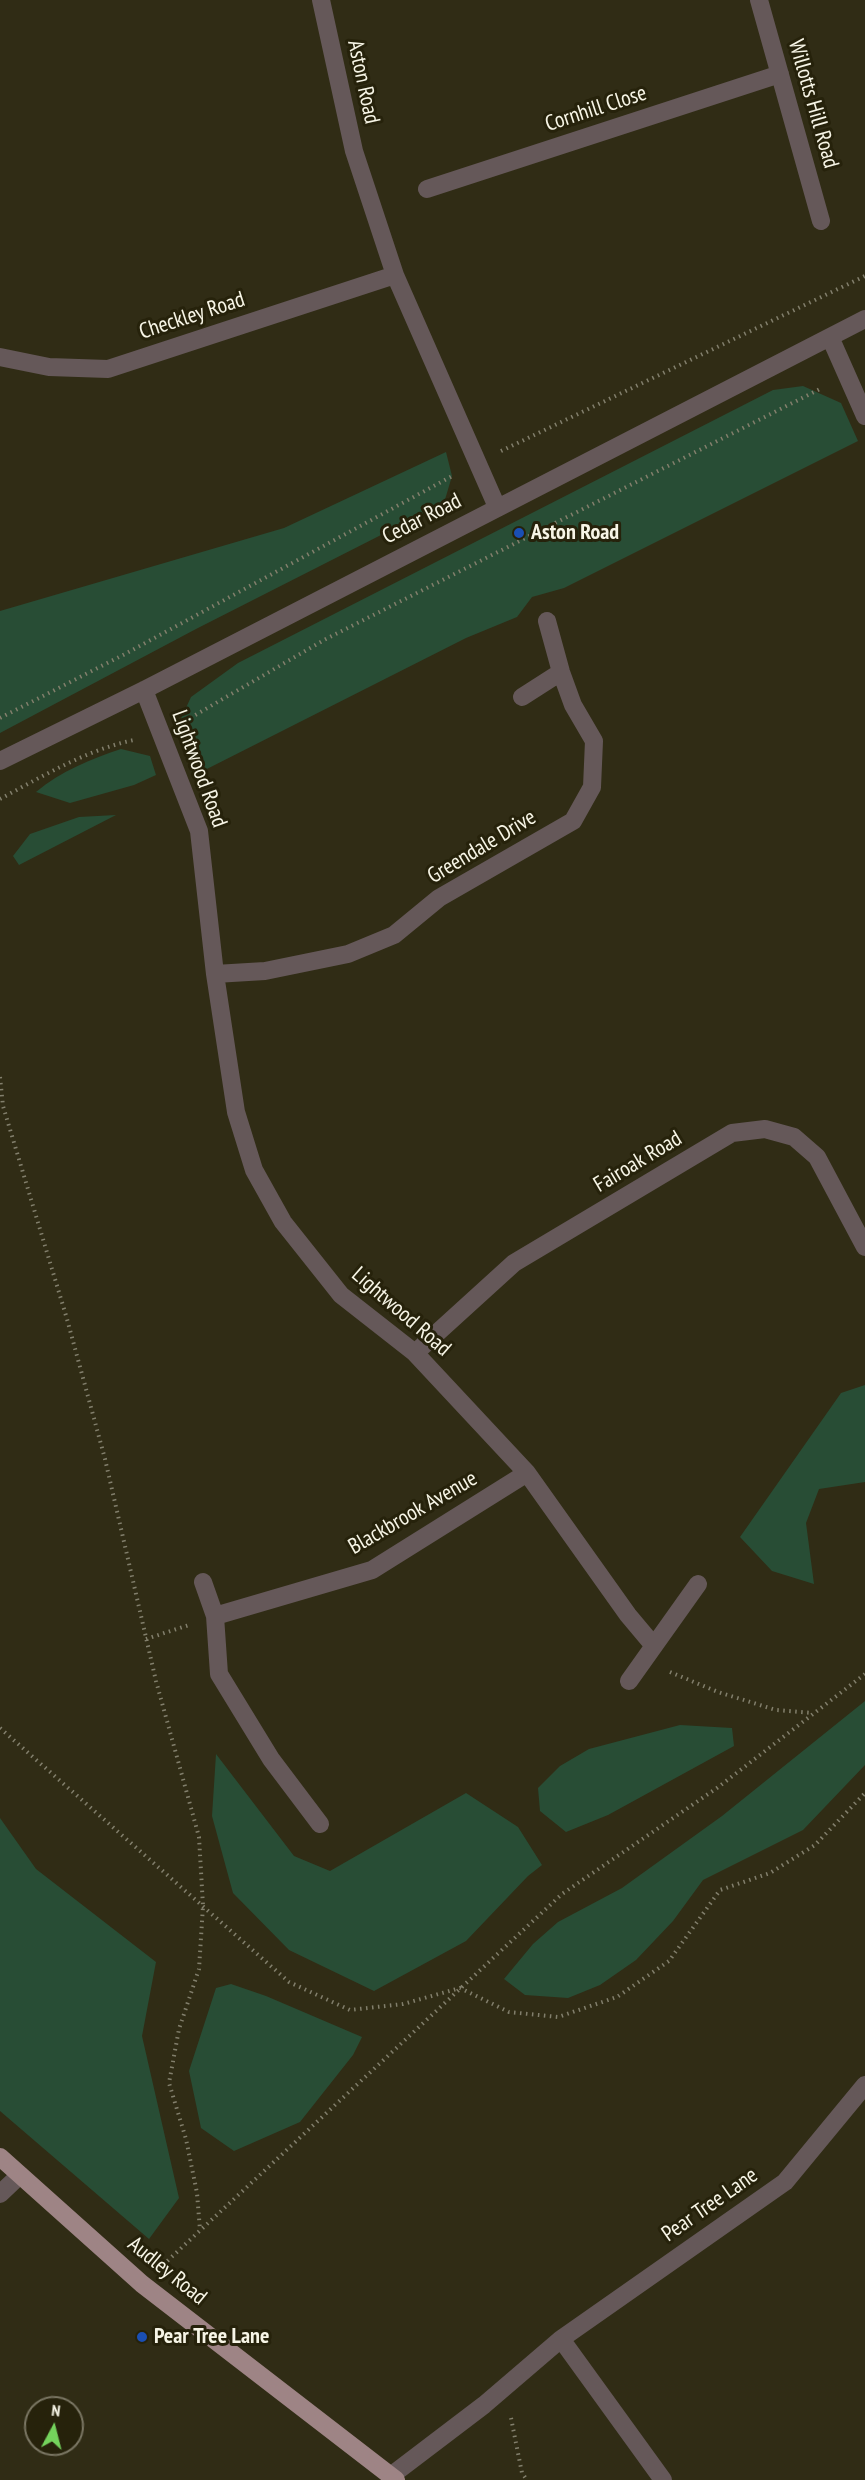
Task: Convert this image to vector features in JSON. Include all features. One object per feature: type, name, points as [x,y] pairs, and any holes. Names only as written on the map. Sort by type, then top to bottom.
[{"type":"main road","name":"Audley Road","points":[[0,2157],[142,2284],[394,2478]]},
{"type":"street","name":"Aston Road","points":[[321,0],[354,151],[395,275],[497,507]]},
{"type":"street","name":"Willotts Hill Road","points":[[759,0],[821,221]]},
{"type":"street","name":"Cornhill Close","points":[[427,189],[780,74]]},
{"type":"street","name":"Checkley Road","points":[[0,357],[48,367],[108,369],[395,275]]},
{"type":"street","name":"Cedar Road","points":[[0,761],[144,690],[865,320]]},
{"type":"street","points":[[830,337],[865,416]]},
{"type":"street","name":"Greendale Drive","points":[[215,974],[265,971],[348,954],[394,935],[439,898],[573,821],[592,787],[594,741],[573,705],[547,621]]},
{"type":"street","points":[[522,698],[561,672]]},
{"type":"street","name":"Lightwood Road","points":[[144,690],[199,831],[215,974],[237,1112],[254,1170],[283,1222],[340,1295],[415,1353],[527,1473],[628,1615],[654,1646]]},
{"type":"street","name":"Fairoak Road","points":[[415,1353],[514,1263],[732,1133],[765,1129],[794,1137],[817,1157],[865,1247]]},
{"type":"street","name":"Blackbrook Avenue","points":[[215,1616],[372,1570],[527,1473]]},
{"type":"street","points":[[203,1582],[215,1616],[219,1674],[271,1759],[320,1824]]},
{"type":"street","points":[[629,1681],[698,1584]]},
{"type":"street","name":"Pear Tree Lane","points":[[394,2478],[561,2339],[784,2182],[865,2085]]},
{"type":"street","points":[[0,2194],[20,2175]]},
{"type":"street","points":[[561,2339],[663,2480]]},
{"type":"path","points":[[0,718],[125,654],[477,463],[865,276]]},
{"type":"path","points":[[0,799],[108,745],[162,734],[324,640],[847,375]]},
{"type":"path","points":[[0,1077],[3,1106],[67,1319],[105,1459],[146,1639],[199,1837],[203,1906],[199,1969],[179,2029],[169,2083],[186,2139],[197,2193],[200,2230]]},
{"type":"path","points":[[146,1639],[215,1616]]},
{"type":"path","points":[[654,1646],[669,1672],[718,1692],[776,1710],[813,1713]]},
{"type":"path","points":[[142,2284],[562,1894],[717,1788],[865,1674]]},
{"type":"path","points":[[0,1728],[289,1982],[350,2010],[403,2004],[460,1988],[509,2012],[558,2017],[617,1997],[669,1961],[720,1890],[770,1873],[815,1845],[865,1793]]},
{"type":"path","points":[[510,2382],[512,2426],[522,2473],[527,2480]]},
{"type":"green space","points":[[803,386],[841,403],[858,441],[564,588],[532,597],[517,617],[466,638],[193,776],[178,725],[191,697],[238,663],[773,390]]},
{"type":"green space","points":[[446,452],[452,476],[444,503],[196,629],[0,733],[0,611],[284,528]]},
{"type":"green space","points":[[121,749],[150,756],[156,775],[134,785],[70,803],[36,792],[77,766]]},
{"type":"green space","points":[[116,815],[19,865],[13,856],[30,834],[79,817]]},
{"type":"green space","points":[[865,1385],[865,1482],[819,1489],[806,1523],[814,1584],[772,1571],[740,1537],[841,1393]]},
{"type":"green space","points":[[865,1701],[865,1765],[803,1830],[703,1880],[673,1921],[636,1960],[600,1985],[568,1998],[525,1995],[504,1979],[533,1944],[558,1922],[622,1888],[722,1816]]},
{"type":"green space","points":[[680,1725],[732,1728],[734,1746],[608,1815],[566,1832],[540,1811],[538,1788],[560,1766],[589,1749]]},
{"type":"green space","points":[[216,1754],[294,1856],[330,1871],[466,1793],[518,1827],[542,1865],[528,1876],[466,1941],[374,1991],[289,1950],[233,1893],[212,1816]]},
{"type":"green space","points":[[0,1818],[36,1869],[156,1962],[142,2036],[179,2198],[149,2239],[0,2111]]},
{"type":"green space","points":[[231,1984],[266,1996],[362,2037],[353,2055],[300,2122],[234,2151],[201,2128],[189,2071],[216,1988]]},
{"type":"place","name":"Aston Road","points":[[519,533]]},
{"type":"place","name":"Pear Tree Lane","points":[[142,2337]]}]
